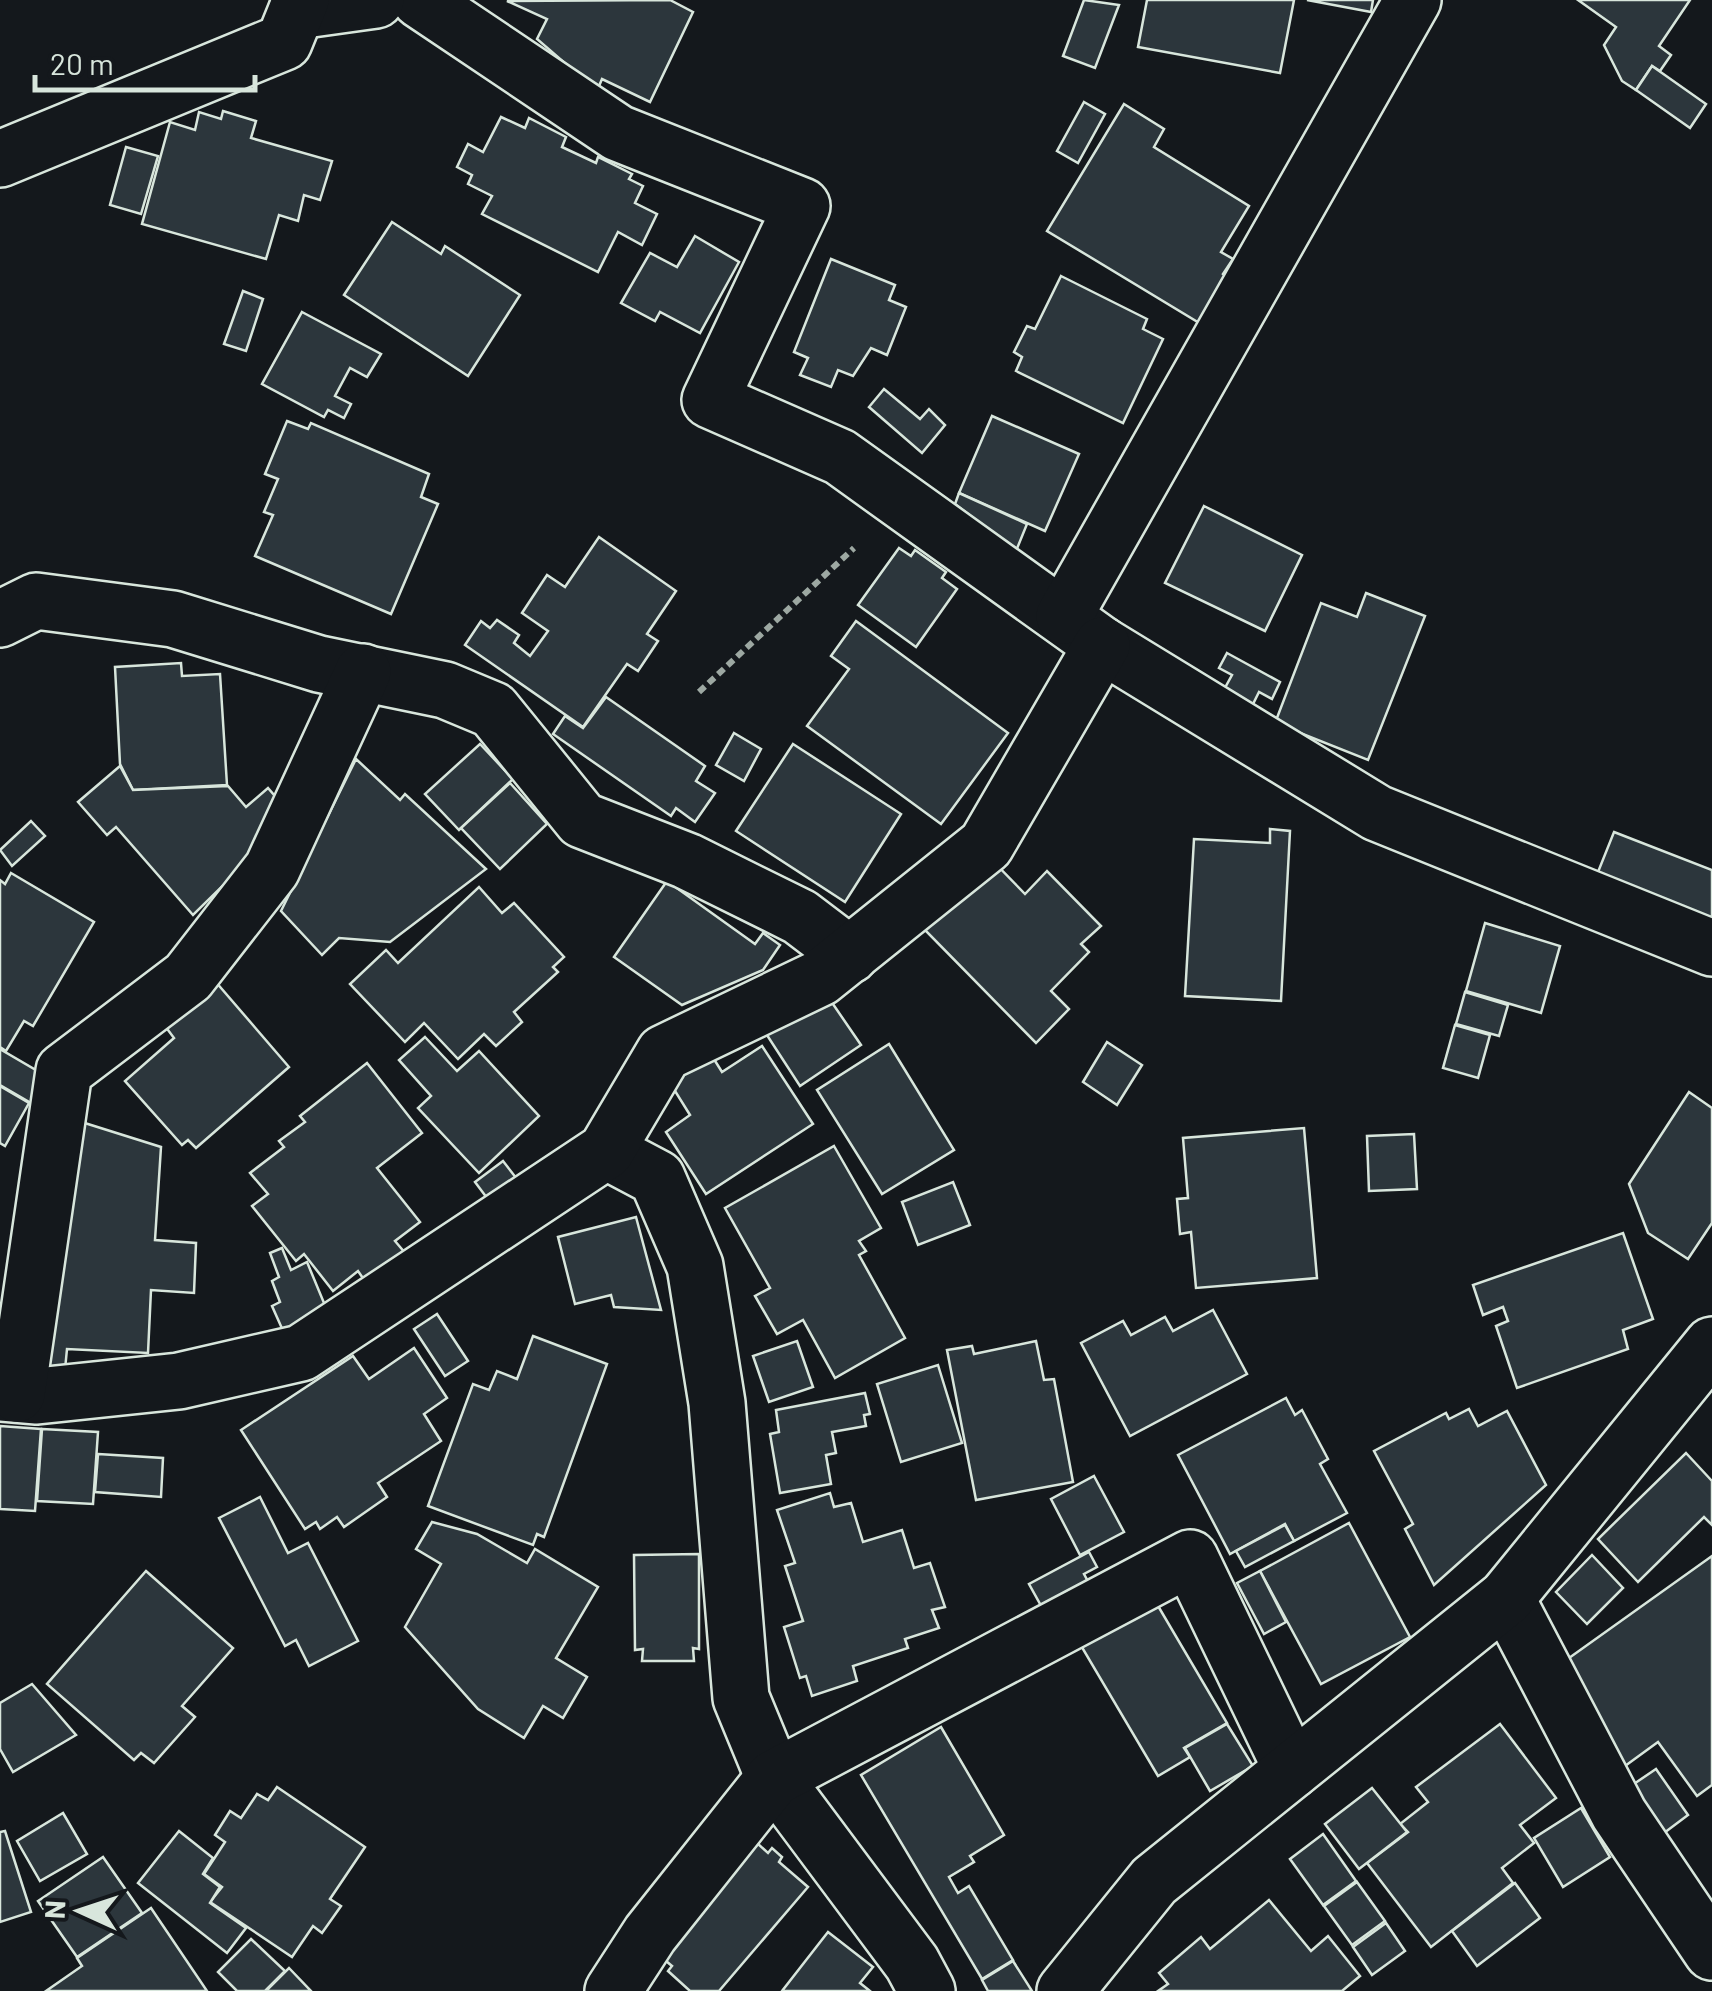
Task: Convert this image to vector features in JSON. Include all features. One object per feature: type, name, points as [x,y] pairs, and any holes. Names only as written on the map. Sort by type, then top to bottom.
[{"type":"street","points":[[0,159],[284,42],[299,6],[376,0]]},
{"type":"street","points":[[420,0],[618,133],[802,206],[710,400],[840,457],[1083,631],[1377,813],[1712,948]]},
{"type":"street","points":[[362,672],[272,869],[188,977],[64,1071],[8,1394],[179,1381],[301,1353],[606,1151],[664,1053],[820,978],[986,845],[1083,631],[1412,0]]},
{"type":"street","points":[[0,618],[36,601],[172,619],[319,664],[445,690],[493,710],[582,820],[687,860],[800,917],[850,955]]},
{"type":"street","points":[[606,1151],[656,1178],[695,1266],[717,1403],[741,1698],[774,1778],[912,1963],[927,1991]]},
{"type":"street","points":[[1065,1991],[1154,1881],[1506,1598],[1712,1345]]},
{"type":"street","points":[[612,1991],[650,1934],[774,1778],[1190,1558],[1292,1770]]},
{"type":"street","points":[[1506,1598],[1619,1814],[1712,1952]]},
{"type":"path","points":[[699,692],[903,503]]},
{"type":"building","points":[[670,0],[693,12],[650,102],[602,79],[597,91],[537,39],[547,19],[507,1]]},
{"type":"building","points":[[1084,0],[1119,5],[1095,68],[1063,56]]},
{"type":"building","points":[[1147,0],[1294,0],[1280,73],[1138,47]]},
{"type":"building","points":[[1307,0],[1373,0],[1371,12]]},
{"type":"building","points":[[1578,0],[1690,0],[1659,46],[1671,55],[1660,71],[1652,66],[1636,90],[1622,81],[1604,45],[1616,27]]},
{"type":"building","points":[[1652,66],[1706,104],[1690,128],[1636,90]]},
{"type":"building","points":[[1084,102],[1105,114],[1078,163],[1057,151]]},
{"type":"building","points":[[1124,104],[1164,129],[1154,147],[1249,206],[1221,252],[1233,259],[1223,274],[1228,278],[1201,324],[1047,231]]},
{"type":"building","points":[[223,111],[256,121],[251,138],[332,161],[320,200],[304,195],[298,221],[279,215],[266,259],[142,224],[170,122],[195,130],[199,112],[221,119]]},
{"type":"building","points":[[501,117],[525,128],[529,118],[566,137],[562,147],[596,163],[598,157],[632,174],[629,179],[643,186],[635,203],[657,214],[642,245],[618,232],[598,272],[482,214],[492,196],[468,184],[472,175],[457,167],[468,144],[483,152]]},
{"type":"building","points":[[126,147],[158,156],[141,214],[110,205]]},
{"type":"building","points":[[392,222],[441,254],[445,246],[520,295],[468,376],[344,295]]},
{"type":"building","points":[[695,236],[739,262],[700,333],[660,312],[655,321],[621,303],[650,253],[677,267]]},
{"type":"building","points":[[831,259],[895,285],[889,300],[906,307],[887,355],[871,348],[853,376],[838,370],[831,387],[800,375],[808,358],[794,352]]},
{"type":"building","points":[[1061,276],[1147,319],[1143,329],[1163,339],[1123,423],[1016,371],[1022,357],[1014,352],[1027,326],[1035,329]]},
{"type":"building","points":[[243,291],[263,299],[246,351],[224,344]]},
{"type":"building","points":[[302,312],[381,354],[367,377],[350,368],[335,396],[351,404],[344,418],[328,410],[324,417],[262,384]]},
{"type":"building","points":[[884,389],[920,419],[929,409],[945,425],[922,453],[869,407]]},
{"type":"building","points":[[992,416],[1079,454],[1045,531],[959,493]]},
{"type":"building","points":[[287,421],[308,429],[311,423],[429,474],[421,497],[438,504],[391,614],[255,556],[273,515],[264,512],[278,479],[265,474]]},
{"type":"building","points":[[959,493],[1027,524],[1016,551],[955,504]]},
{"type":"building","points":[[1204,506],[1302,555],[1265,631],[1165,583]]},
{"type":"building","points":[[599,537],[676,591],[647,634],[658,641],[638,671],[627,664],[583,727],[465,645],[481,621],[490,628],[497,620],[519,635],[514,643],[530,656],[548,631],[522,613],[547,575],[565,587]]},
{"type":"building","points":[[899,548],[911,556],[915,550],[946,572],[942,578],[957,589],[916,647],[858,605]]},
{"type":"building","points":[[1366,593],[1425,616],[1368,760],[1275,723],[1321,603],[1357,617]]},
{"type":"building","points":[[856,621],[1008,733],[941,824],[807,726],[849,669],[831,656]]},
{"type":"building","points":[[1227,653],[1280,682],[1272,699],[1259,692],[1252,706],[1211,713],[1232,675],[1219,668]]},
{"type":"building","points":[[181,663],[182,676],[220,674],[227,785],[133,790],[120,764],[115,667]]},
{"type":"building","points":[[606,697],[705,766],[696,781],[715,793],[695,822],[676,808],[671,816],[553,734],[565,716],[583,728]]},
{"type":"building","points":[[734,733],[761,749],[744,781],[716,765]]},
{"type":"building","points":[[480,744],[513,779],[459,830],[425,794]]},
{"type":"building","points":[[793,744],[901,814],[845,902],[736,831]]},
{"type":"building","points":[[356,759],[400,800],[405,794],[486,869],[390,942],[339,938],[322,955],[281,911]]},
{"type":"building","points":[[120,766],[133,790],[228,786],[246,807],[268,788],[280,802],[242,867],[193,915],[116,827],[107,835],[78,802]]},
{"type":"building","points":[[510,783],[547,824],[500,869],[461,828]]},
{"type":"building","points":[[31,821],[45,836],[12,866],[0,850]]},
{"type":"building","points":[[1270,829],[1290,831],[1281,1001],[1185,996],[1194,839],[1270,843]]},
{"type":"building","points":[[1614,832],[1712,870],[1712,934],[1592,887]]},
{"type":"building","points":[[991,859],[1025,894],[1047,871],[1101,926],[1081,944],[1089,952],[1051,991],[1069,1009],[1036,1043],[923,928]]},
{"type":"building","points":[[11,873],[94,922],[33,1026],[24,1021],[6,1051],[0,1047],[0,880],[5,884]]},
{"type":"building","points":[[667,881],[755,944],[763,933],[780,945],[763,970],[682,1005],[614,957]]},
{"type":"building","points":[[479,887],[502,913],[514,903],[564,957],[553,967],[558,972],[514,1012],[522,1022],[496,1046],[484,1034],[458,1059],[424,1023],[405,1042],[350,984],[386,950],[398,963]]},
{"type":"building","points":[[1485,923],[1560,946],[1541,1013],[1466,991]]},
{"type":"building","points":[[215,981],[289,1067],[196,1148],[188,1140],[182,1145],[125,1081],[174,1038],[165,1026]]},
{"type":"building","points":[[822,988],[861,1045],[800,1086],[763,1029]]},
{"type":"building","points":[[1465,992],[1508,1005],[1499,1036],[1456,1024]]},
{"type":"building","points":[[1455,1025],[1490,1035],[1478,1078],[1443,1068]]},
{"type":"building","points":[[425,1037],[457,1071],[479,1051],[539,1116],[479,1173],[418,1108],[431,1096],[399,1060]]},
{"type":"building","points":[[1107,1042],[1142,1065],[1117,1105],[1083,1082]]},
{"type":"building","points":[[889,1044],[954,1150],[882,1194],[817,1090]]},
{"type":"building","points":[[762,1046],[813,1124],[706,1194],[666,1132],[690,1115],[670,1083],[712,1056],[722,1072]]},
{"type":"building","points":[[0,1049],[46,1076],[31,1103],[0,1085]]},
{"type":"building","points":[[367,1063],[422,1133],[377,1168],[420,1222],[395,1241],[406,1254],[367,1284],[358,1271],[333,1291],[304,1254],[296,1261],[252,1206],[268,1194],[250,1173],[284,1147],[279,1141],[305,1122],[300,1116]]},
{"type":"building","points":[[0,1086],[29,1103],[5,1146],[0,1143]]},
{"type":"building","points":[[1689,1092],[1712,1108],[1712,1223],[1688,1259],[1648,1233],[1629,1184]]},
{"type":"building","points":[[72,1119],[161,1147],[155,1240],[196,1243],[194,1293],[151,1290],[148,1353],[67,1349],[64,1380],[31,1379]]},
{"type":"building","points":[[1304,1128],[1317,1278],[1196,1288],[1191,1232],[1180,1234],[1177,1199],[1188,1198],[1183,1138]]},
{"type":"building","points":[[1414,1134],[1417,1189],[1369,1191],[1367,1136]]},
{"type":"building","points":[[834,1146],[881,1228],[859,1241],[866,1251],[859,1255],[905,1338],[835,1378],[803,1320],[777,1334],[755,1296],[770,1288],[725,1208]]},
{"type":"building","points":[[503,1161],[527,1192],[499,1214],[475,1182]]},
{"type":"building","points":[[953,1182],[970,1225],[918,1245],[902,1202]]},
{"type":"building","points":[[636,1217],[661,1310],[614,1307],[611,1295],[575,1304],[558,1237]]},
{"type":"building","points":[[1623,1233],[1653,1319],[1623,1330],[1628,1349],[1517,1388],[1496,1326],[1508,1321],[1503,1307],[1483,1315],[1473,1285]]},
{"type":"building","points":[[282,1248],[291,1270],[307,1262],[329,1315],[284,1333],[272,1306],[280,1302],[272,1281],[279,1277],[270,1253]]},
{"type":"building","points":[[1213,1310],[1247,1374],[1130,1436],[1081,1343],[1123,1321],[1131,1335],[1165,1317],[1173,1331]]},
{"type":"building","points":[[437,1314],[468,1361],[445,1376],[414,1329]]},
{"type":"building","points":[[533,1336],[607,1364],[544,1537],[537,1534],[533,1545],[428,1506],[473,1384],[489,1390],[497,1371],[517,1379]]},
{"type":"building","points":[[797,1341],[813,1387],[769,1402],[753,1356]]},
{"type":"building","points":[[1036,1341],[1044,1380],[1054,1379],[1073,1482],[976,1500],[947,1350],[972,1346],[974,1354]]},
{"type":"building","points":[[414,1348],[447,1398],[424,1414],[441,1441],[378,1483],[387,1497],[344,1527],[337,1517],[320,1529],[316,1522],[305,1529],[241,1430],[353,1356],[369,1379]]},
{"type":"building","points":[[938,1365],[962,1443],[901,1462],[877,1384]]},
{"type":"building","points":[[865,1393],[870,1414],[864,1415],[866,1426],[832,1432],[836,1453],[826,1455],[831,1484],[780,1493],[770,1434],[779,1432],[776,1410]]},
{"type":"building","points":[[1286,1398],[1295,1415],[1302,1410],[1328,1459],[1320,1464],[1347,1513],[1294,1541],[1285,1524],[1230,1554],[1178,1455]]},
{"type":"building","points":[[1469,1409],[1478,1426],[1507,1411],[1546,1485],[1434,1585],[1405,1529],[1413,1524],[1374,1451],[1446,1413],[1449,1419]]},
{"type":"building","points":[[0,1426],[41,1429],[35,1511],[0,1509]]},
{"type":"building","points":[[42,1429],[98,1432],[93,1504],[37,1501]]},
{"type":"building","points":[[1686,1453],[1712,1481],[1712,1525],[1704,1517],[1638,1582],[1598,1539]]},
{"type":"building","points":[[98,1454],[163,1458],[161,1497],[95,1492]]},
{"type":"building","points":[[1094,1476],[1124,1532],[1080,1555],[1051,1499]]},
{"type":"building","points":[[830,1493],[834,1507],[851,1503],[863,1542],[902,1530],[914,1568],[930,1563],[945,1607],[932,1610],[939,1628],[905,1639],[908,1648],[853,1666],[857,1681],[812,1696],[806,1676],[800,1678],[784,1627],[803,1621],[785,1566],[795,1563],[777,1510]]},
{"type":"building","points":[[260,1497],[288,1553],[308,1543],[358,1641],[309,1666],[296,1640],[285,1646],[219,1518]]},
{"type":"building","points":[[432,1522],[477,1534],[527,1563],[535,1549],[598,1587],[556,1658],[587,1677],[563,1718],[543,1706],[524,1738],[478,1709],[405,1627],[441,1564],[416,1549]]},
{"type":"building","points":[[1349,1523],[1410,1637],[1321,1684],[1260,1571]]},
{"type":"building","points":[[1285,1525],[1294,1541],[1245,1567],[1236,1551]]},
{"type":"building","points":[[1089,1552],[1097,1567],[1084,1574],[1091,1587],[1044,1611],[1029,1584]]},
{"type":"building","points":[[699,1554],[699,1649],[693,1648],[694,1661],[642,1661],[643,1649],[635,1650],[634,1555]]},
{"type":"building","points":[[1592,1555],[1623,1588],[1587,1624],[1556,1592]]},
{"type":"building","points":[[1712,1556],[1712,1785],[1697,1796],[1658,1742],[1625,1766],[1555,1668]]},
{"type":"building","points":[[146,1571],[233,1648],[182,1706],[195,1717],[154,1763],[141,1753],[134,1760],[47,1684]]},
{"type":"building","points":[[1260,1571],[1286,1622],[1264,1634],[1237,1583]]},
{"type":"building","points":[[1141,1577],[1227,1723],[1184,1748],[1190,1757],[1158,1776],[1067,1622]]},
{"type":"building","points":[[32,1684],[76,1735],[13,1772],[0,1749],[0,1703]]},
{"type":"building","points":[[1227,1724],[1253,1766],[1210,1791],[1185,1748]]},
{"type":"building","points":[[1500,1724],[1556,1798],[1520,1825],[1534,1843],[1502,1868],[1513,1883],[1431,1947],[1367,1863],[1408,1832],[1400,1824],[1428,1802],[1416,1787]]},
{"type":"building","points":[[941,1727],[1004,1835],[970,1856],[974,1862],[949,1877],[958,1893],[969,1886],[1013,1960],[982,1979],[861,1775]]},
{"type":"building","points":[[1656,1769],[1688,1815],[1656,1839],[1622,1792]]},
{"type":"building","points":[[277,1787],[365,1847],[330,1899],[341,1906],[322,1933],[313,1926],[292,1957],[210,1902],[222,1887],[204,1874],[225,1842],[215,1835],[230,1811],[241,1818],[257,1794],[268,1800]]},
{"type":"building","points":[[1372,1788],[1407,1832],[1359,1869],[1325,1824]]},
{"type":"building","points":[[1581,1808],[1610,1857],[1563,1887],[1534,1838]]},
{"type":"building","points":[[63,1813],[87,1854],[40,1881],[17,1841]]},
{"type":"building","points":[[5,1831],[31,1912],[0,1922],[0,1832]]},
{"type":"building","points":[[179,1831],[213,1858],[203,1874],[220,1887],[210,1903],[246,1928],[227,1953],[138,1883]]},
{"type":"building","points":[[1323,1834],[1356,1881],[1323,1905],[1290,1859]]},
{"type":"building","points":[[757,1843],[768,1853],[772,1848],[782,1857],[779,1862],[808,1887],[719,1991],[690,1991],[668,1971],[672,1966],[660,1956]]},
{"type":"building","points":[[103,1857],[142,1913],[77,1957],[38,1901]]},
{"type":"building","points":[[1357,1882],[1385,1921],[1352,1945],[1324,1906]]},
{"type":"building","points":[[1515,1883],[1540,1918],[1477,1966],[1452,1931]]},
{"type":"building","points":[[1269,1900],[1311,1951],[1328,1936],[1360,1976],[1342,1991],[1158,1991],[1168,1984],[1159,1973],[1201,1937],[1210,1949]]},
{"type":"building","points":[[151,1908],[207,1991],[46,1991],[82,1966],[77,1958]]},
{"type":"building","points":[[1386,1923],[1405,1951],[1372,1975],[1353,1947]]},
{"type":"building","points":[[828,1932],[873,1967],[860,1983],[870,1991],[782,1991]]},
{"type":"building","points":[[251,1939],[285,1971],[265,1991],[237,1991],[218,1972]]},
{"type":"building","points":[[1013,1961],[1032,1991],[988,1991],[982,1980]]},
{"type":"building","points":[[289,1968],[311,1991],[266,1991]]}]
